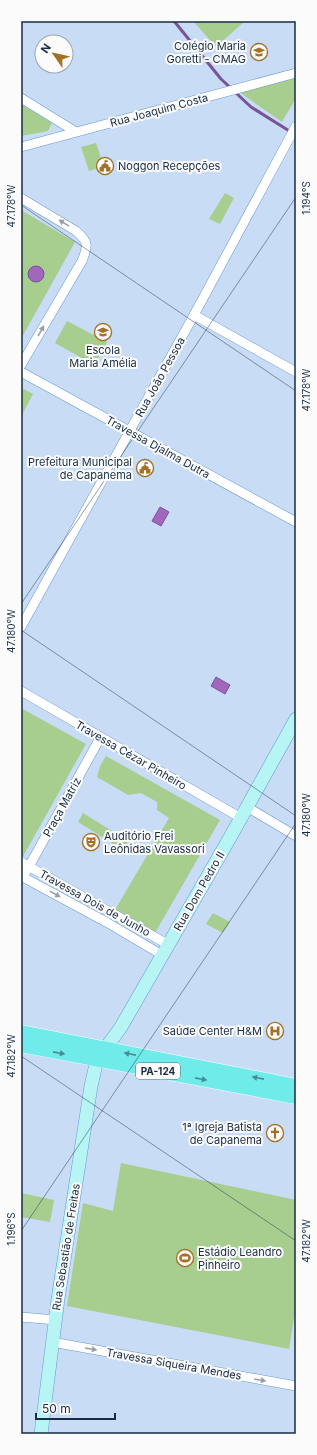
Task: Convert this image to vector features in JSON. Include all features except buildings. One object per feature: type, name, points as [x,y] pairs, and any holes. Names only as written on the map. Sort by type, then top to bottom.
[{"type":"main road","name":"PA-124","points":[[21,1032],[101,1054],[296,1097]]},
{"type":"main road","name":"PA-124","points":[[21,1045],[101,1054],[296,1086]]},
{"type":"street","name":"Rua Joaquim Costa","points":[[21,147],[296,73]]},
{"type":"street","points":[[21,98],[76,132]]},
{"type":"street","name":"Rua João Pessoa","points":[[21,627],[130,432],[296,126]]},
{"type":"street","points":[[21,198],[76,231],[83,237],[87,244],[86,252],[82,260],[21,365]]},
{"type":"street","points":[[194,315],[296,372]]},
{"type":"street","name":"Travessa Djalma Dutra","points":[[21,372],[296,522]]},
{"type":"street","name":"Travessa Cézar Pinheiro","points":[[21,691],[100,738],[241,818]]},
{"type":"street","name":"Rua Dom Pedro II","points":[[101,1054],[121,1028],[248,807],[296,719]]},
{"type":"street","name":"Praça Matriz","points":[[22,876],[25,865],[100,738]]},
{"type":"street","points":[[248,807],[296,836]]},
{"type":"street","name":"Travessa Dois de Junho","points":[[25,865],[166,950]]},
{"type":"street","name":"Travessa Dois de Junho","points":[[22,876],[108,923],[166,950]]},
{"type":"street","name":"Rua Sebastião de Freitas","points":[[41,1434],[52,1342],[91,1086],[101,1054]]},
{"type":"street","points":[[21,1317],[56,1320]]},
{"type":"street","name":"Travessa Siqueira Mendes","points":[[52,1342],[296,1386]]},
{"type":"green space","points":[[193,21],[245,21],[216,47]]},
{"type":"green space","points":[[296,78],[296,98],[282,122],[241,92]]},
{"type":"green space","points":[[21,104],[52,123],[48,131],[21,136]]},
{"type":"green space","points":[[96,143],[102,161],[99,168],[89,171],[81,147]]},
{"type":"green space","points":[[225,193],[234,198],[220,224],[209,219]]},
{"type":"green space","points":[[21,210],[75,242],[21,339]]},
{"type":"green space","points":[[67,321],[107,342],[94,365],[55,343]]},
{"type":"green space","points":[[22,388],[33,394],[22,415],[21,390]]},
{"type":"green space","points":[[21,708],[86,744],[21,860]]},
{"type":"green space","points":[[106,756],[220,820],[155,933],[115,910],[169,818],[157,810],[157,802],[141,793],[128,795],[97,777],[100,766]]},
{"type":"green space","points":[[83,813],[128,841],[123,850],[78,822]]},
{"type":"green space","points":[[213,913],[230,922],[223,933],[206,924]]},
{"type":"green space","name":"Estádio Leandro Pinheiro","points":[[121,1163],[296,1200],[296,1305],[289,1349],[67,1306],[83,1203],[113,1211]]},
{"type":"green space","points":[[21,1193],[54,1200],[50,1222],[21,1217]]},
{"type":"shaded area","points":[[36,266],[42,268],[44,274],[42,280],[36,282],[30,280],[28,274],[30,268]]},
{"type":"shaded area","points":[[160,507],[169,512],[161,526],[152,521]]},
{"type":"shaded area","points":[[216,677],[230,685],[225,694],[211,686]]},
{"type":"waterway","points":[[174,21],[221,79],[251,107],[291,132]]},
{"type":"place","name":"Colégio Maria Goretti - CMAG","points":[[259,52]]},
{"type":"place","name":"Noggon Recepções","points":[[105,166]]},
{"type":"place","name":"Escola Maria Amélia","points":[[103,332]]},
{"type":"place","name":"Prefeitura Municipal de Capanema","points":[[145,468]]},
{"type":"place","name":"Auditório Frei Leônidas Vavassori","points":[[91,842]]},
{"type":"place","name":"Saúde Center H&M","points":[[275,1031]]},
{"type":"place","name":"1ª Igreja Batista de Capanema","points":[[275,1133]]},
{"type":"place","name":"Estádio Leandro Pinheiro","points":[[185,1258]]}]
